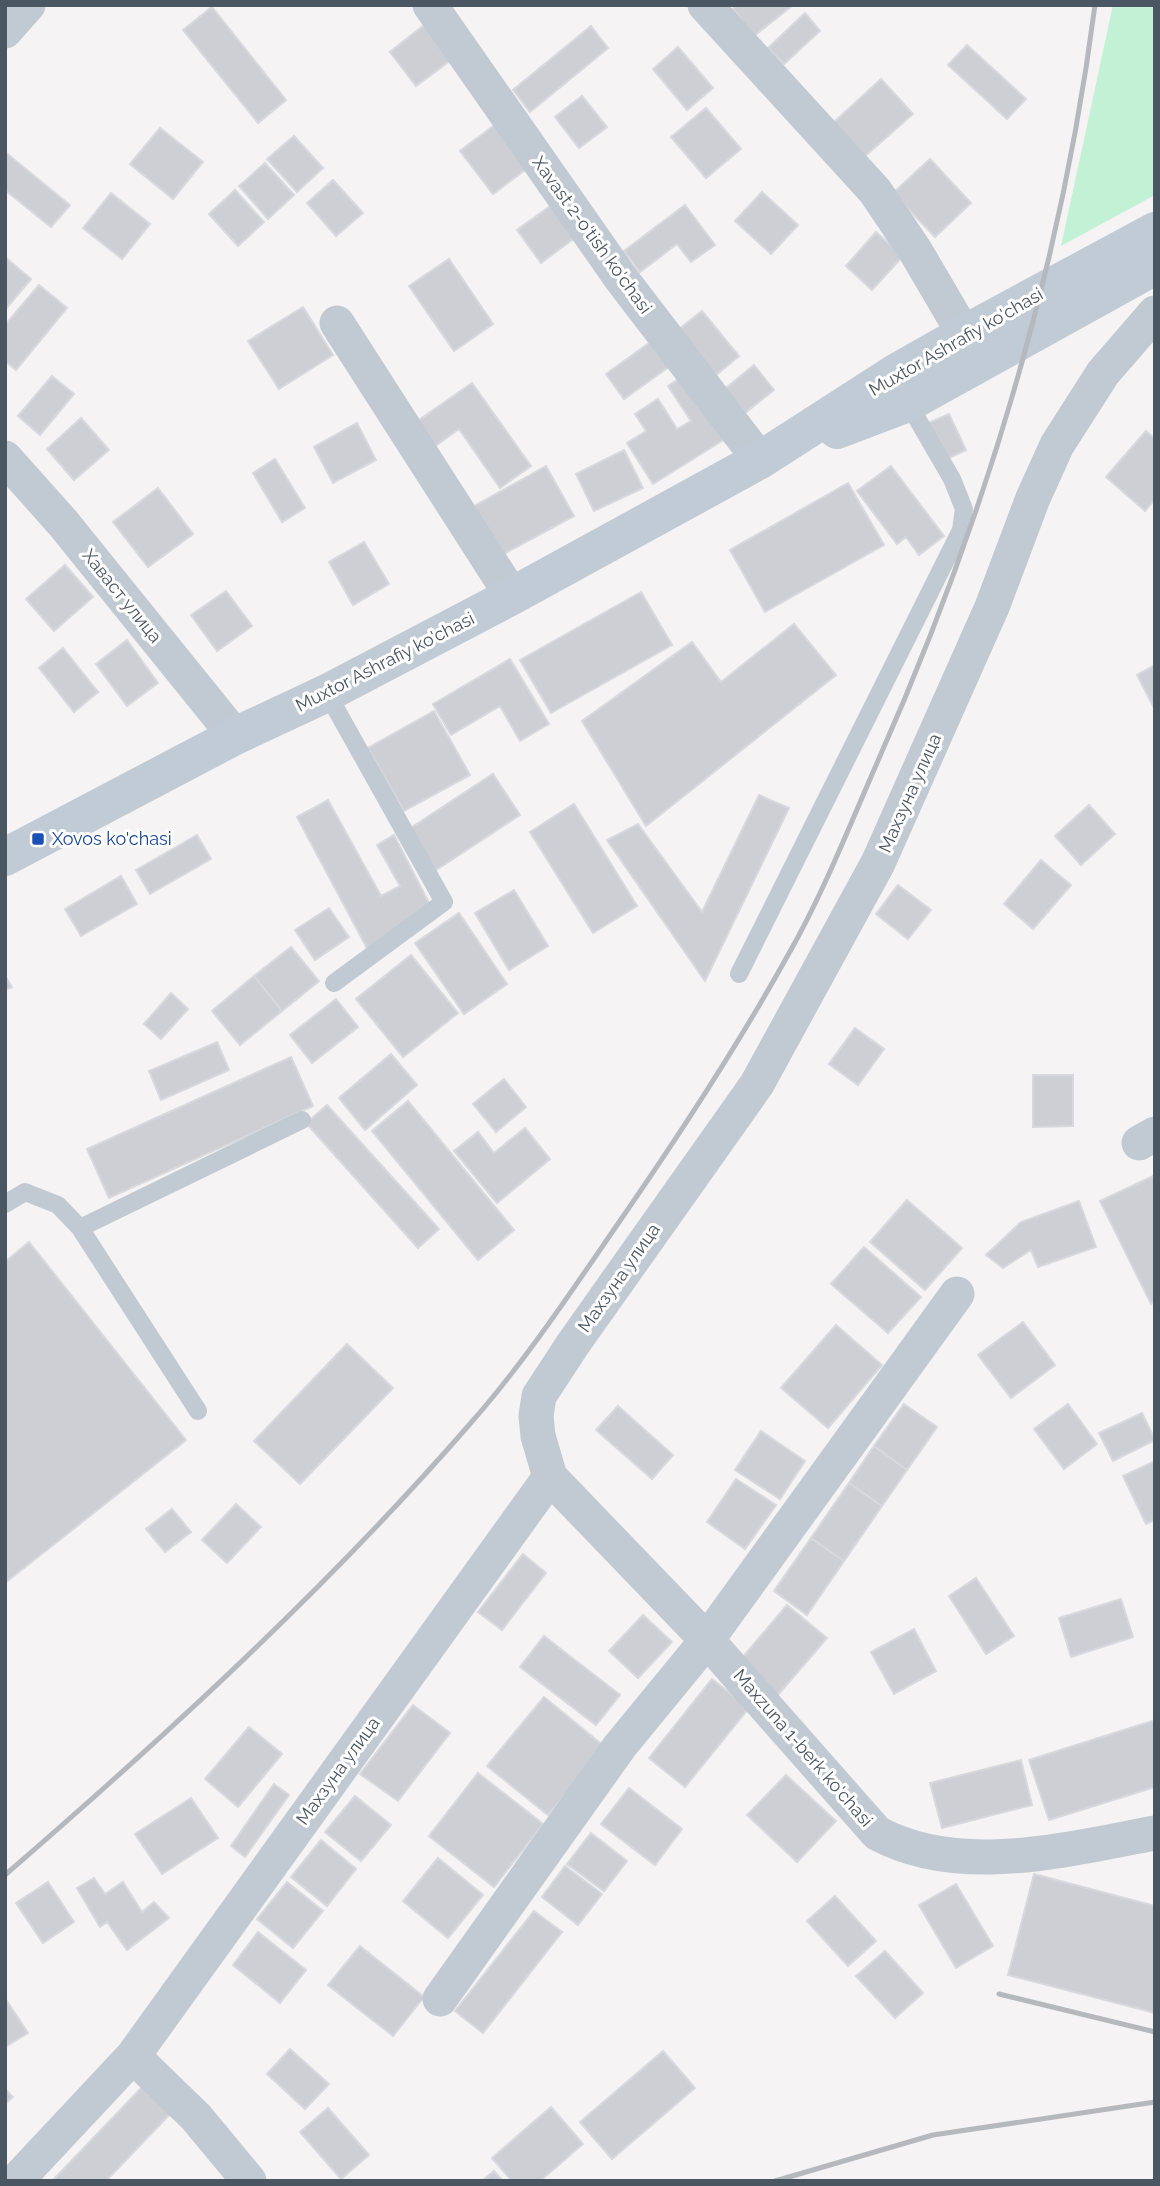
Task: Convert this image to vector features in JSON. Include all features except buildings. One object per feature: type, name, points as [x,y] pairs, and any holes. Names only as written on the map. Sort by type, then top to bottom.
[{"type":"main road","name":"Muxtor Ashrafiy ko'chasi","points":[[5,857],[235,736],[327,693],[512,596],[760,460],[897,372],[1155,231]]},
{"type":"main road","name":"Muxtor Ashrafiy ko'chasi","points":[[760,460],[908,403],[1155,266]]},
{"type":"street","points":[[5,31],[28,5]]},
{"type":"street","name":"Xavast 2-o'tish ko'chasi","points":[[430,5],[620,276],[760,460]]},
{"type":"street","points":[[705,5],[875,191],[916,251],[964,334]]},
{"type":"street","name":"Махзуна улица","points":[[16,2181],[132,2056],[550,1477],[538,1436],[536,1416],[539,1396],[757,1084],[878,863],[992,607],[1032,498],[1057,445],[1103,373],[1155,313]]},
{"type":"street","points":[[337,323],[512,596]]},
{"type":"street","name":"Хаваст улица","points":[[5,458],[63,523],[235,736]]},
{"type":"street","points":[[440,2000],[620,1746],[707,1640],[957,1294]]},
{"type":"street","name":"Maxzuna 1-berk ko'chasi","points":[[550,1477],[707,1640],[877,1833],[901,1846],[973,1857],[1017,1854],[1155,1833]]},
{"type":"street","points":[[132,2056],[196,2117],[249,2181]]},
{"type":"lane","points":[[739,974],[961,530],[964,509],[952,479],[908,403]]},
{"type":"lane","points":[[327,693],[444,902],[334,983]]},
{"type":"lane","points":[[80,1228],[302,1120]]},
{"type":"lane","points":[[5,1204],[25,1192],[58,1205],[80,1228],[198,1411]]},
{"type":"green space","points":[[1113,5],[1155,5],[1155,195],[1061,246]]},
{"type":"railway","points":[[5,1875],[245,1658],[360,1544],[489,1402],[527,1354],[683,1128],[768,990],[813,908],[877,763],[916,672],[984,487],[1039,297],[1062,200],[1095,5]]},
{"type":"railway","points":[[999,1994],[1155,2032]]},
{"type":"railway","points":[[775,2181],[933,2135],[1155,2102]]},
{"type":"place","name":"Xovos ko'chasi","points":[[38,839]]}]
